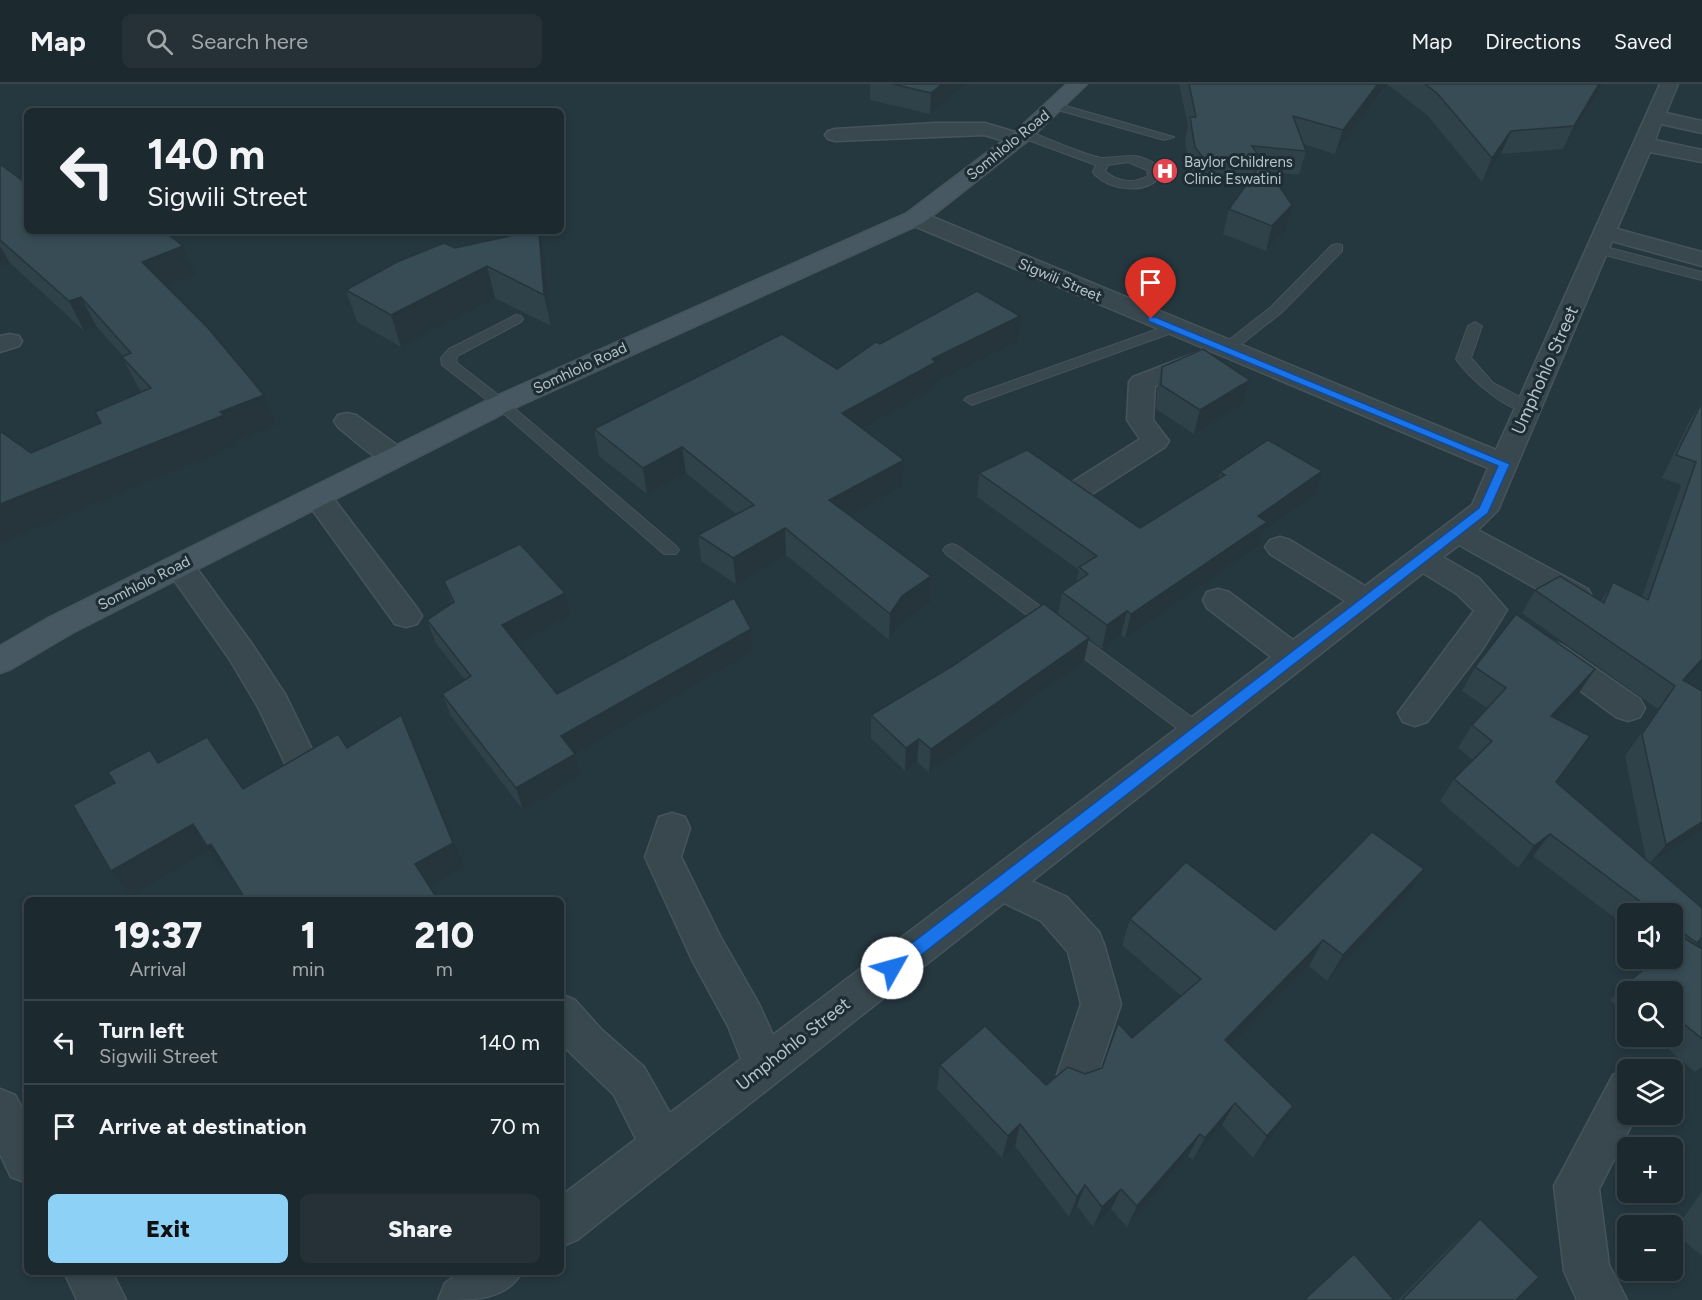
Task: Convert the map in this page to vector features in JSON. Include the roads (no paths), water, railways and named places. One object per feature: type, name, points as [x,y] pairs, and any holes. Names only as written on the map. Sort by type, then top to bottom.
[{"type":"main road","name":"Somhlolo Road","points":[[0,661],[61,625],[501,404],[915,219],[1021,136],[1078,84]]},
{"type":"main road","name":"Somhlolo Road","points":[[0,646],[61,625]]},
{"type":"street","name":"Umphohlo Street","points":[[564,1222],[1484,510],[1668,84]]},
{"type":"street","points":[[1655,117],[1702,127]]},
{"type":"street","points":[[836,135],[934,129],[985,129],[1021,136]]},
{"type":"street","points":[[1643,144],[1702,156]]},
{"type":"street","name":"Sigwili Street","points":[[915,219],[1172,328],[1504,464]]},
{"type":"street","points":[[1601,240],[1702,259]]},
{"type":"street","points":[[1082,488],[1155,441],[1140,420],[1142,382],[1225,350]]},
{"type":"street","points":[[347,421],[395,457]]},
{"type":"street","points":[[317,497],[406,616]]},
{"type":"street","points":[[1457,531],[1577,597]]},
{"type":"street","points":[[1280,547],[1367,601]]},
{"type":"street","points":[[1422,558],[1468,586],[1491,610],[1628,708]]},
{"type":"street","points":[[179,566],[242,652],[273,703],[304,768]]},
{"type":"street","points":[[1218,600],[1294,658]]},
{"type":"street","points":[[1415,713],[1471,642],[1491,610]]},
{"type":"street","points":[[672,828],[663,857],[705,948],[745,1017],[765,1066]]},
{"type":"street","points":[[1001,884],[1054,909],[1085,944],[1101,1004],[1078,1075]]},
{"type":"street","points":[[564,1016],[587,1044],[629,1081],[663,1145]]},
{"type":"street","points":[[0,1110],[24,1155]]},
{"type":"street","points":[[1603,1300],[1587,1271],[1576,1186],[1617,1110]]},
{"type":"street","points":[[89,1275],[102,1300]]},
{"type":"street","points":[[462,1300],[495,1275]]},
{"type":"lane","points":[[1054,106],[1168,137]]},
{"type":"lane","points":[[1021,136],[1103,163]]},
{"type":"lane","points":[[1601,240],[1702,276]]},
{"type":"lane","points":[[1225,350],[1276,310],[1337,248]]},
{"type":"lane","points":[[516,319],[454,352],[448,358],[450,365],[501,404],[670,550]]},
{"type":"lane","points":[[1475,326],[1463,359],[1488,386],[1529,408]]},
{"type":"lane","points":[[972,400],[1172,328]]},
{"type":"lane","points":[[952,550],[1198,733]]},
{"type":"place","name":"Baylor Childrens Clinic Eswatini","points":[[1165,171]]}]
